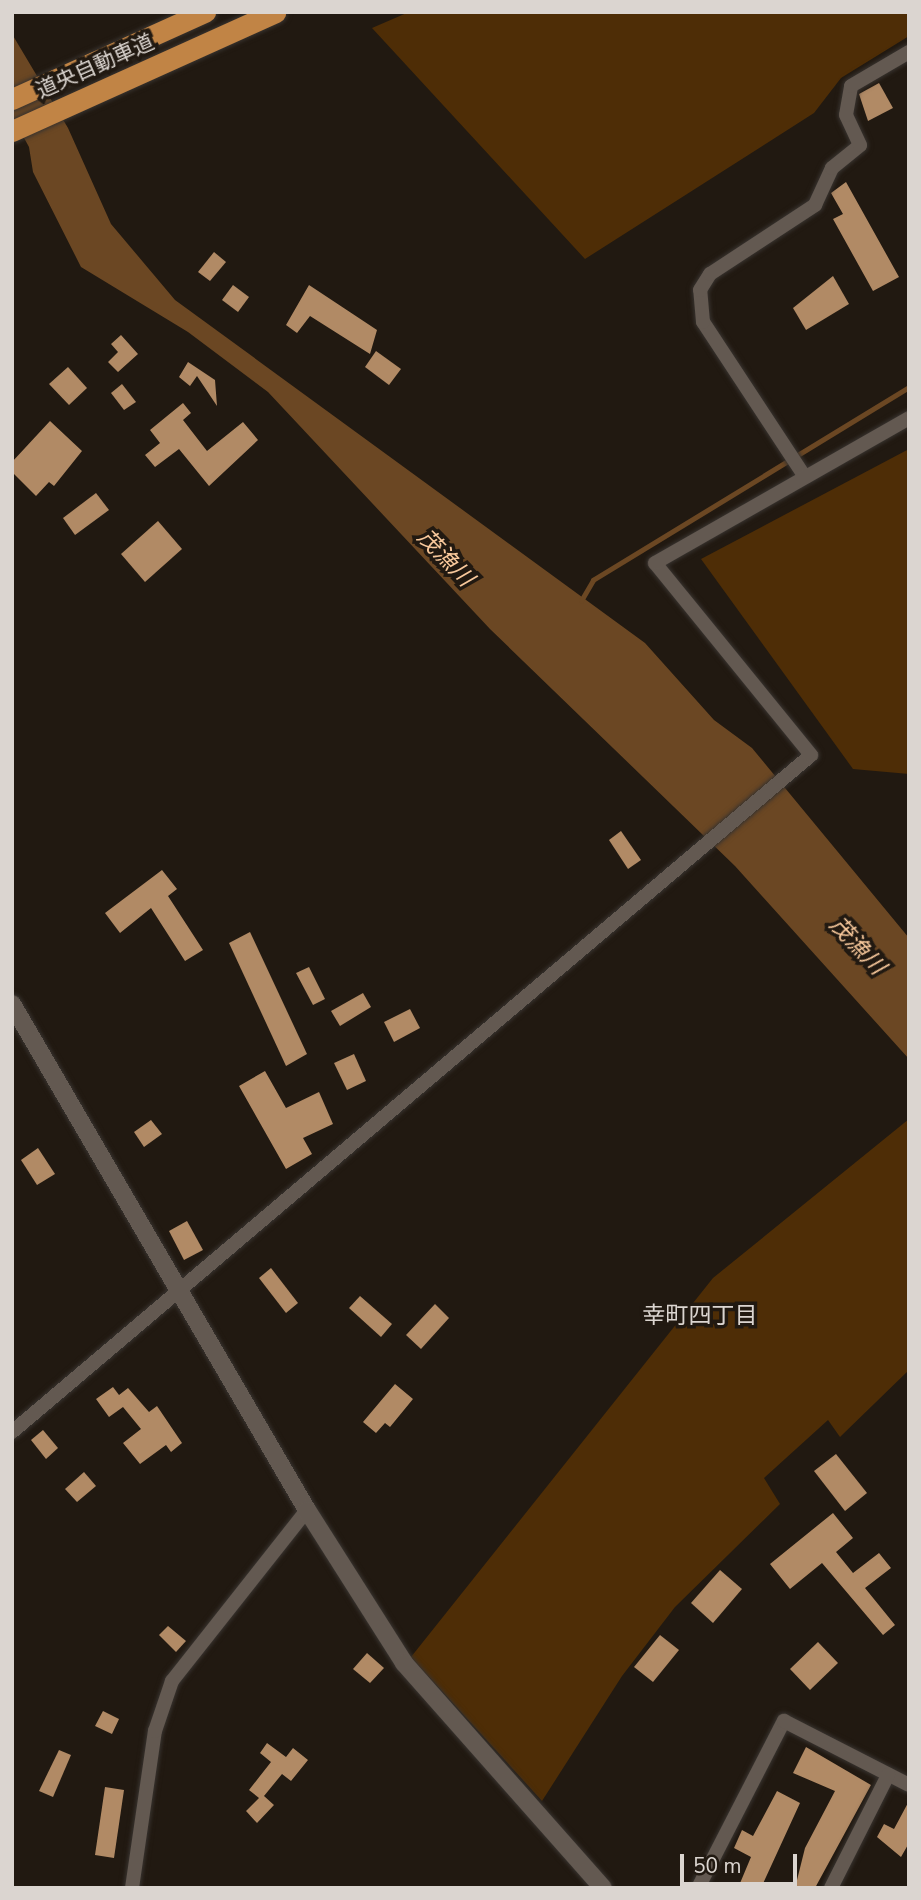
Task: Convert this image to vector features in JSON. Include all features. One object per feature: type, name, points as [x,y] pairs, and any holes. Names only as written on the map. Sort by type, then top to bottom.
[{"type":"highway","name":"道央自動車道","points":[[12,99],[205,12]]},
{"type":"highway","name":"道央自動車道","points":[[12,131],[81,97],[275,12]]},
{"type":"street","points":[[806,477],[703,322],[700,290],[710,274],[815,205],[832,168],[860,145],[846,115],[851,86],[909,52]]},
{"type":"street","points":[[12,1432],[699,853],[811,755],[655,563],[909,418]]},
{"type":"street","points":[[12,1004],[181,1289],[307,1510],[404,1662],[603,1888]]},
{"type":"street","points":[[132,1888],[155,1731],[172,1681],[307,1510]]},
{"type":"street","points":[[698,1888],[784,1721],[909,1785]]},
{"type":"street","points":[[831,1888],[888,1775]]},
{"type":"shaded area","points":[[409,12],[909,12],[909,36],[841,78],[814,113],[585,259],[372,28]]},
{"type":"shaded area","points":[[909,449],[909,774],[853,769],[701,559]]},
{"type":"shaded area","points":[[909,1119],[909,1370],[840,1437],[828,1420],[764,1478],[780,1504],[675,1607],[622,1676],[542,1801],[411,1657],[713,1278]]},
{"type":"water","name":"茂漁川","points":[[12,34],[68,128],[111,224],[175,300],[645,643],[714,720],[752,748],[909,938],[909,1059],[735,866],[490,629],[268,392],[188,332],[81,267],[33,172],[29,147],[12,116]]},
{"type":"building","points":[[879,83],[893,108],[868,121],[859,94]]},
{"type":"building","points":[[846,182],[899,277],[873,291],[833,219],[843,214],[831,193]]},
{"type":"building","points":[[214,252],[226,262],[210,281],[198,272]]},
{"type":"building","points":[[833,276],[849,304],[806,330],[793,308]]},
{"type":"building","points":[[233,285],[249,297],[238,312],[222,300]]},
{"type":"building","points":[[309,285],[377,330],[370,354],[310,316],[297,333],[286,325]]},
{"type":"building","points":[[121,335],[138,354],[118,372],[108,362],[118,352],[111,344]]},
{"type":"building","points":[[376,351],[401,369],[389,385],[365,367]]},
{"type":"building","points":[[188,362],[215,380],[217,406],[197,376],[190,386],[179,377]]},
{"type":"building","points":[[68,367],[87,388],[69,405],[49,384]]},
{"type":"building","points":[[122,384],[136,402],[124,410],[111,393]]},
{"type":"building","points":[[183,403],[191,413],[183,420],[207,451],[243,422],[258,440],[209,486],[179,449],[155,467],[145,455],[160,443],[150,430]]},
{"type":"building","points":[[50,421],[82,451],[54,486],[49,482],[36,496],[12,472],[12,462]]},
{"type":"building","points":[[96,493],[109,510],[75,535],[63,518]]},
{"type":"building","points":[[158,521],[182,549],[145,582],[121,554]]},
{"type":"building","points":[[621,831],[641,860],[628,869],[609,840]]},
{"type":"building","points":[[162,870],[177,889],[168,896],[203,950],[185,961],[151,908],[120,933],[105,913]]},
{"type":"building","points":[[250,932],[307,1054],[286,1066],[229,943]]},
{"type":"building","points":[[309,967],[325,999],[313,1005],[296,973]]},
{"type":"building","points":[[363,993],[371,1007],[340,1026],[331,1011]]},
{"type":"building","points":[[410,1009],[420,1028],[394,1042],[384,1022]]},
{"type":"building","points":[[354,1054],[366,1081],[347,1090],[334,1063]]},
{"type":"building","points":[[265,1071],[286,1108],[319,1092],[333,1124],[303,1138],[312,1154],[286,1169],[239,1086]]},
{"type":"building","points":[[151,1120],[162,1134],[144,1147],[134,1132]]},
{"type":"building","points":[[38,1148],[55,1174],[37,1185],[21,1160]]},
{"type":"building","points":[[187,1221],[203,1250],[184,1260],[169,1231]]},
{"type":"building","points":[[271,1268],[298,1303],[286,1313],[259,1278]]},
{"type":"building","points":[[360,1296],[392,1324],[381,1337],[349,1308]]},
{"type":"building","points":[[435,1304],[449,1318],[421,1349],[406,1335]]},
{"type":"building","points":[[395,1384],[413,1399],[390,1427],[385,1423],[376,1433],[363,1422]]},
{"type":"building","points":[[113,1387],[119,1395],[128,1388],[149,1412],[157,1406],[182,1443],[171,1452],[166,1445],[140,1464],[123,1443],[141,1429],[123,1407],[109,1417],[96,1399]]},
{"type":"building","points":[[43,1430],[58,1448],[46,1459],[31,1440]]},
{"type":"building","points":[[836,1454],[867,1493],[845,1511],[814,1471]]},
{"type":"building","points":[[84,1472],[96,1486],[77,1502],[65,1489]]},
{"type":"building","points":[[833,1513],[853,1538],[836,1552],[853,1573],[879,1553],[891,1568],[865,1588],[895,1625],[883,1635],[822,1563],[790,1589],[770,1564]]},
{"type":"building","points":[[720,1570],[742,1589],[713,1623],[691,1603]]},
{"type":"building","points":[[168,1626],[186,1641],[176,1652],[159,1635]]},
{"type":"building","points":[[660,1635],[679,1650],[653,1682],[634,1667]]},
{"type":"building","points":[[818,1642],[838,1663],[810,1690],[790,1669]]},
{"type":"building","points":[[367,1653],[384,1668],[370,1683],[353,1669]]},
{"type":"building","points":[[103,1711],[119,1719],[112,1734],[95,1726]]},
{"type":"building","points":[[267,1743],[286,1757],[293,1748],[308,1760],[291,1781],[282,1774],[264,1796],[274,1805],[257,1823],[246,1811],[259,1798],[249,1790],[271,1762],[260,1753]]},
{"type":"building","points":[[806,1747],[871,1785],[815,1888],[795,1888],[805,1848],[835,1791],[793,1773]]},
{"type":"building","points":[[59,1750],[71,1755],[53,1797],[39,1791]]},
{"type":"building","points":[[105,1787],[124,1790],[114,1858],[95,1855]]},
{"type":"building","points":[[777,1791],[800,1803],[761,1888],[738,1888],[751,1857],[734,1848],[742,1830],[753,1836]]},
{"type":"building","points":[[909,1801],[909,1843],[901,1857],[877,1837],[884,1824],[894,1829]]},
{"type":"waterway","points":[[581,601],[593,580],[909,387]]},
{"type":"district","name":"幸町四丁目","points":[[700,1316]]}]
